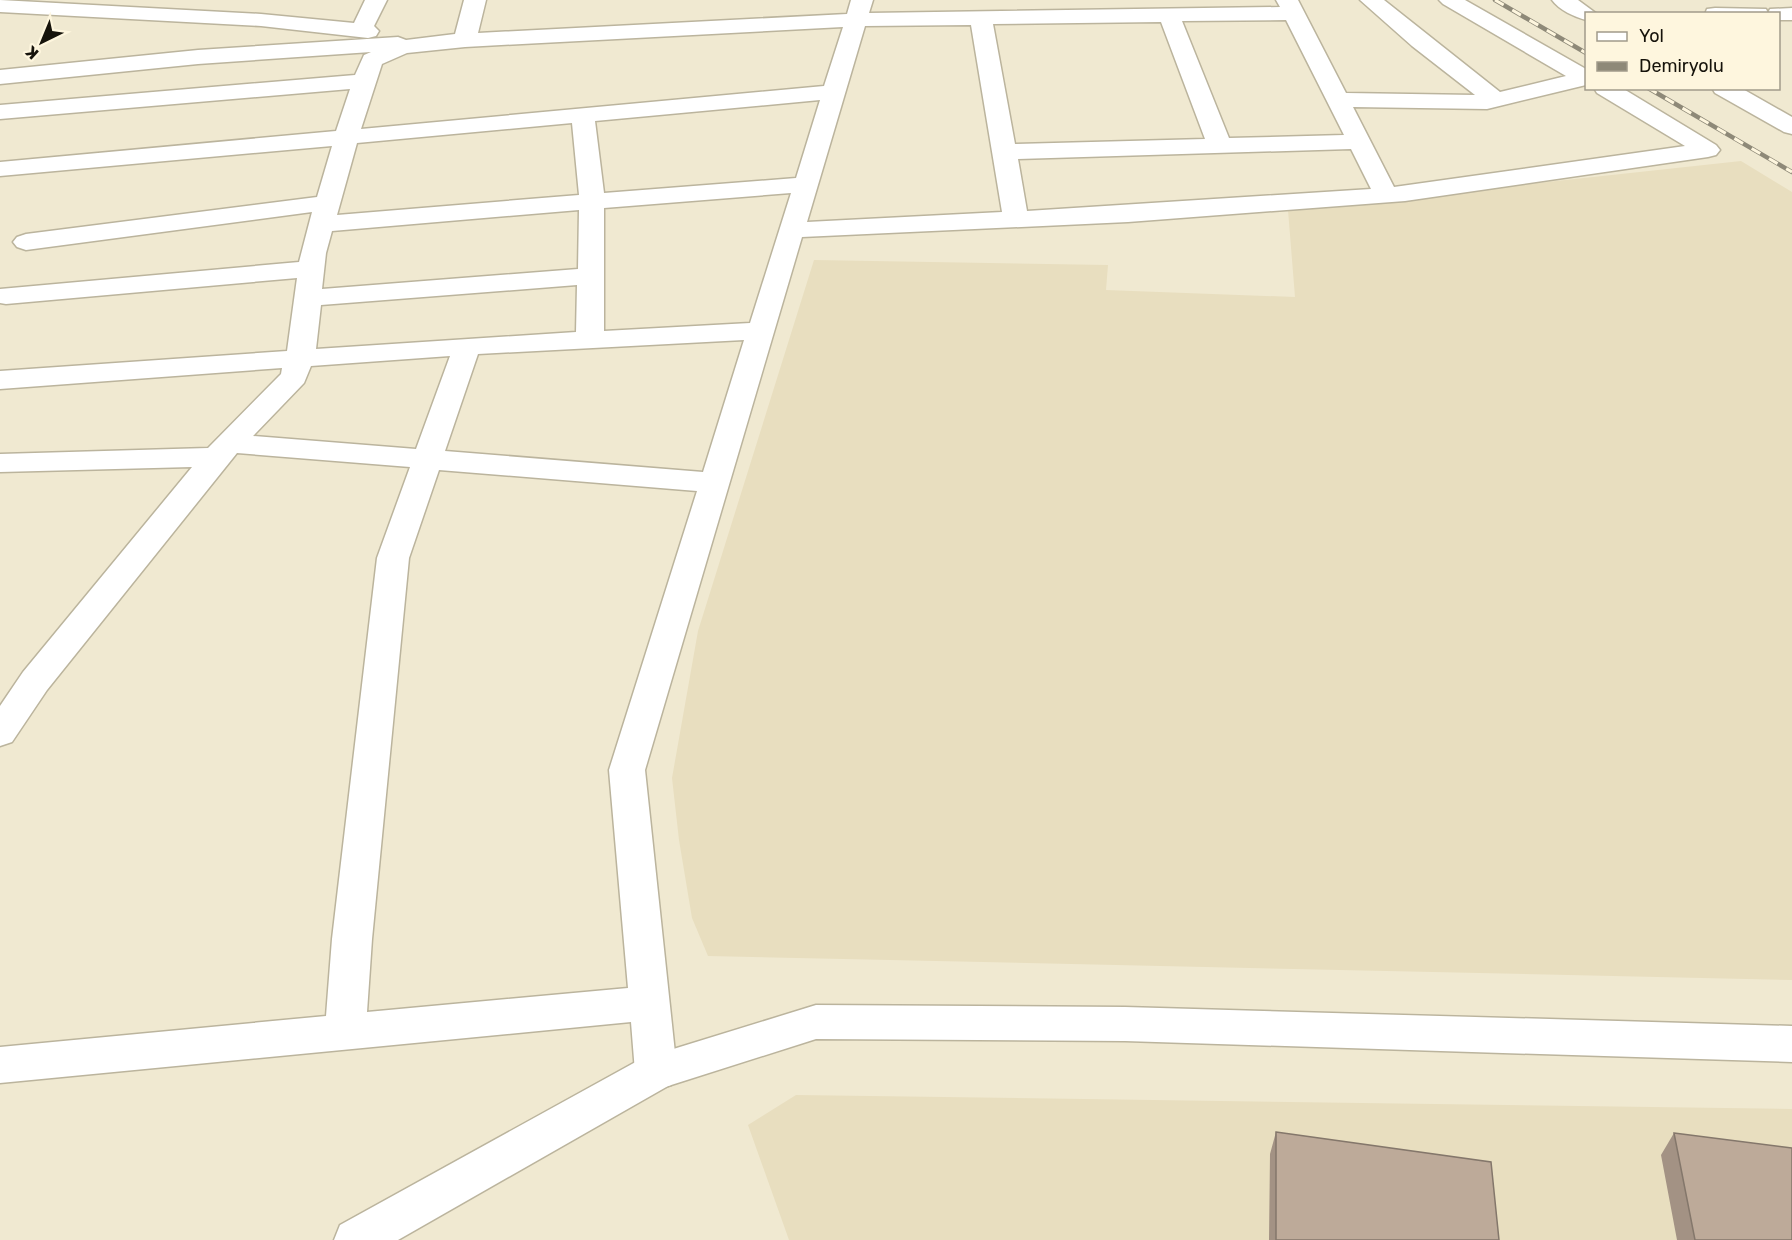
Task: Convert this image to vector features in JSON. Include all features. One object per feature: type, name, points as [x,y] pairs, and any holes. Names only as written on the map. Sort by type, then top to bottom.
[{"type":"street","points":[[361,30],[376,0]]},
{"type":"street","points":[[465,40],[475,0]]},
{"type":"street","points":[[1371,0],[1496,100]]},
{"type":"street","points":[[1450,0],[1585,77]]},
{"type":"street","points":[[1563,0],[1585,13]]},
{"type":"street","points":[[1718,0],[1728,12]]},
{"type":"street","points":[[0,6],[186,8],[261,20],[465,40]]},
{"type":"street","points":[[0,78],[198,57],[465,40],[860,10],[981,18],[1169,15],[1290,6],[1386,195]]},
{"type":"street","points":[[656,1072],[627,770],[860,10]]},
{"type":"street","points":[[1169,15],[1220,146]]},
{"type":"street","points":[[981,18],[1016,219]]},
{"type":"street","points":[[0,733],[35,681],[223,450],[294,377],[303,344],[313,252],[346,138],[372,60],[402,47],[465,40]]},
{"type":"street","points":[[1337,100],[1445,103],[1496,100],[1585,78]]},
{"type":"street","points":[[0,112],[364,81]]},
{"type":"street","points":[[792,230],[1128,214],[1386,195],[1708,150],[1608,90]]},
{"type":"street","points":[[1727,90],[1792,127]]},
{"type":"street","points":[[0,169],[835,92]]},
{"type":"street","points":[[584,115],[592,201],[590,340]]},
{"type":"street","points":[[1004,152],[1359,142]]},
{"type":"street","points":[[26,242],[324,214],[592,201],[807,183]]},
{"type":"street","points":[[6,296],[312,269]]},
{"type":"street","points":[[309,298],[591,276]]},
{"type":"street","points":[[0,380],[467,346],[762,331]]},
{"type":"street","points":[[345,1032],[352,939],[393,558],[467,346]]},
{"type":"street","points":[[0,463],[223,450],[427,461],[715,483]]},
{"type":"street","points":[[0,1065],[650,1003]]},
{"type":"street","points":[[356,1240],[656,1072],[816,1022],[1125,1024],[1792,1044]]},
{"type":"shaded area","points":[[1741,161],[1792,192],[1792,980],[708,956],[692,918],[679,840],[672,778],[698,631],[814,260],[1108,265],[1106,290],[1295,297],[1288,210]]},
{"type":"shaded area","points":[[796,1095],[1792,1109],[1792,1240],[789,1240],[748,1125]]},
{"type":"building","points":[[1276,1132],[1491,1162],[1499,1240],[1276,1240]]},
{"type":"building","points":[[1674,1133],[1792,1148],[1792,1240],[1695,1240]]},
{"type":"railway","points":[[1495,0],[1585,52]]},
{"type":"railway","points":[[1651,90],[1792,172]]}]
